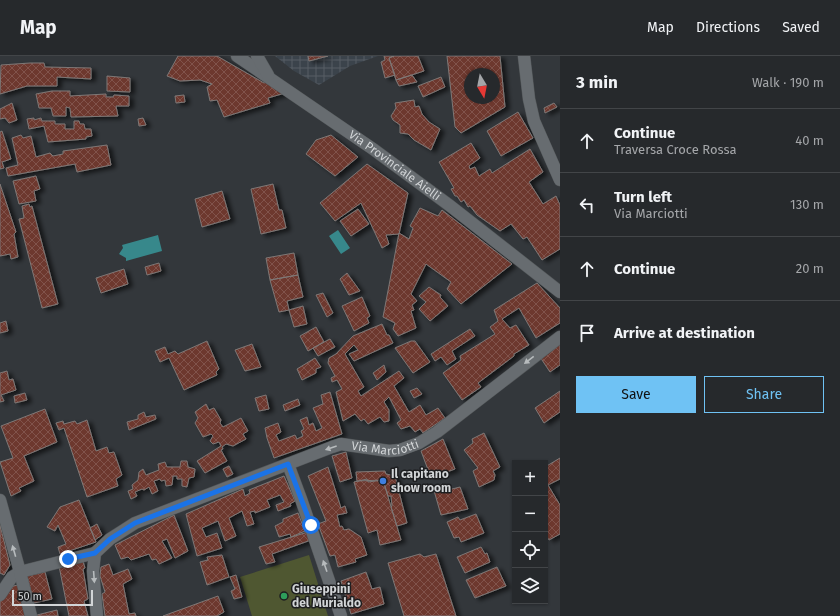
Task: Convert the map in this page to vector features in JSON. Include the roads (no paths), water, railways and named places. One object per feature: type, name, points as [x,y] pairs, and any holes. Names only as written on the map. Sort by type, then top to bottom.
[{"type":"street","name":"Via Provinciale Aielli","points":[[238,56],[373,149],[449,205],[560,292]]},
{"type":"street","points":[[256,56],[271,79]]},
{"type":"street","points":[[524,56],[529,99],[534,121],[560,180]]},
{"type":"street","name":"Via Marciotti","points":[[95,553],[110,539],[135,523],[341,444],[389,451],[400,450],[419,442],[437,432],[560,337]]},
{"type":"street","points":[[288,464],[322,556],[341,616]]},
{"type":"street","points":[[0,500],[2,514],[20,572],[31,616]]},
{"type":"street","points":[[0,595],[12,577],[20,572],[95,553],[93,571],[97,616]]},
{"type":"water","points":[[338,230],[350,248],[341,254],[329,236]]},
{"type":"water","points":[[158,235],[162,251],[126,261],[126,258],[119,254],[123,248],[122,245]]},
{"type":"place","name":"Il capitano show room","points":[[383,481]]},
{"type":"place","name":"Giuseppini del Murialdo","points":[[284,596]]}]
